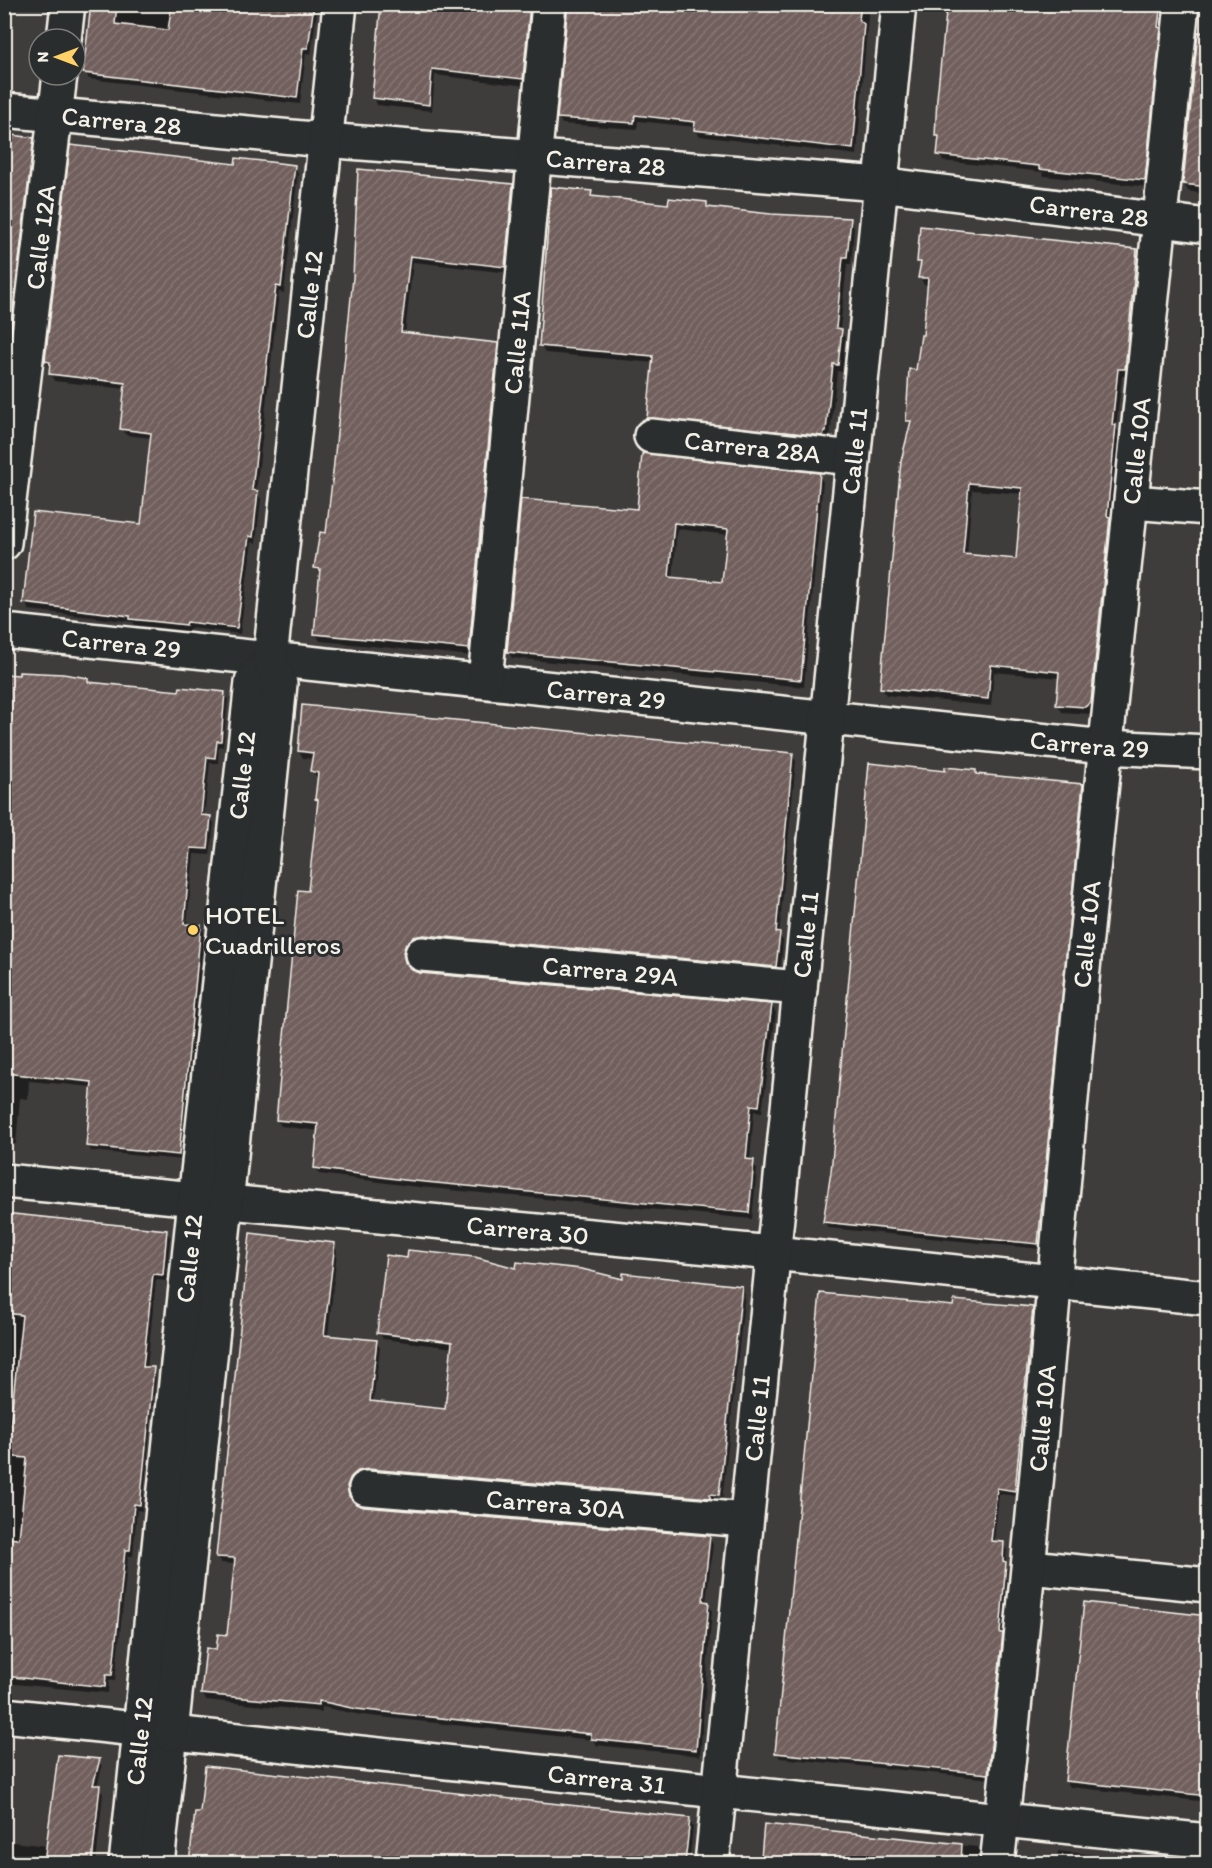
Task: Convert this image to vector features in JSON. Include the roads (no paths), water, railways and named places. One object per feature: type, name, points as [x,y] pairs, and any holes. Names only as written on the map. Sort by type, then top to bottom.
[{"type":"street","points":[[66,27],[69,4]]},
{"type":"street","name":"Calle 12","points":[[126,1863],[155,1731],[210,1201],[280,684],[270,659],[340,4]]},
{"type":"street","name":"Calle 11A","points":[[485,681],[549,4]]},
{"type":"street","name":"Calle 11","points":[[712,1863],[899,4]]},
{"type":"street","name":"Calle 10A","points":[[997,1863],[1030,1567],[1053,1282],[1105,747],[1182,4]]},
{"type":"street","name":"Calle 12A","points":[[4,543],[58,87]]},
{"type":"street","name":"Carrera 28","points":[[4,110],[324,140],[880,184],[1208,226]]},
{"type":"street","name":"Carrera 28A","points":[[651,436],[853,458]]},
{"type":"street","points":[[1132,502],[1208,508]]},
{"type":"street","name":"Carrera 29","points":[[4,631],[1105,747],[1208,752]]},
{"type":"street","name":"Carrera 29A","points":[[422,954],[800,988]]},
{"type":"street","name":"Carrera 30","points":[[4,1181],[773,1253],[1208,1298]]},
{"type":"street","name":"Carrera 30A","points":[[366,1488],[746,1520]]},
{"type":"street","points":[[1030,1567],[1208,1585]]},
{"type":"street","name":"Carrera 31","points":[[4,1715],[1002,1822],[1208,1841]]},
{"type":"street","name":"Calle 12","points":[[155,1731],[157,1863]]},
{"type":"place","name":"HOTEL Cuadrilleros","points":[[193,930]]}]
